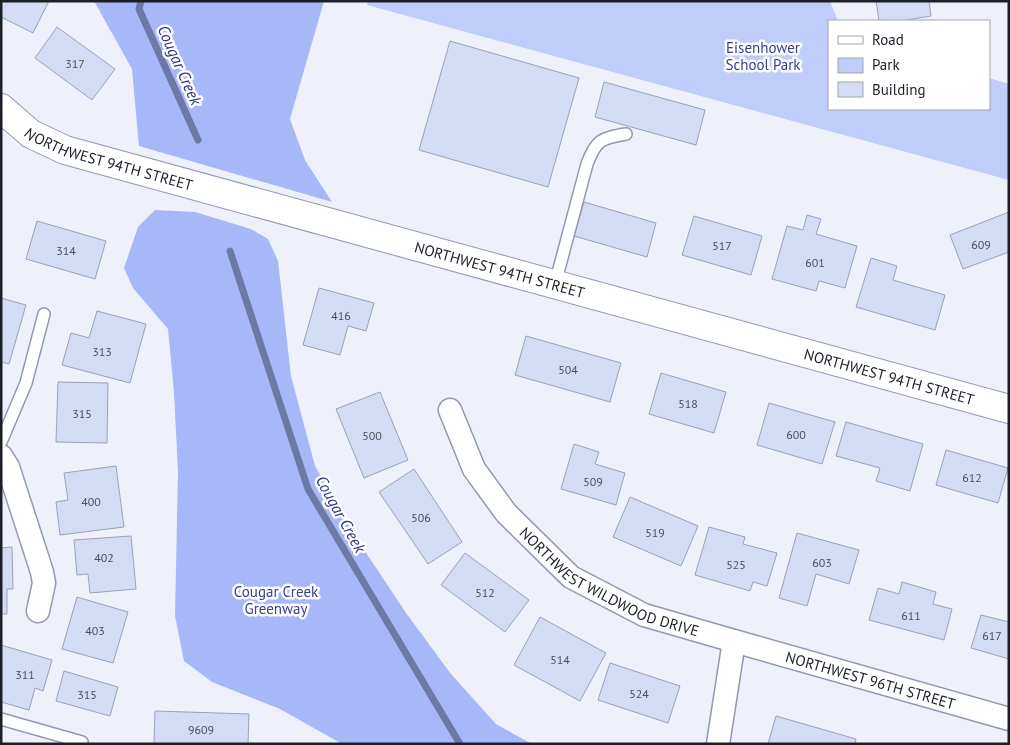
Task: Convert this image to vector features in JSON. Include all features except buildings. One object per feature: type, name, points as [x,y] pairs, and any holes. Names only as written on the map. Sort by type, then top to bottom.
[{"type":"street","name":"NORTHWEST 94TH STREET","points":[[1,108],[31,134],[65,150],[1009,409]]},
{"type":"street","name":"NORTHWEST WILDWOOD DRIVE","points":[[450,410],[474,469],[506,513],[571,577],[644,616],[734,641]]},
{"type":"street","points":[[1,456],[8,467],[42,572],[44,583],[38,611]]},
{"type":"street","name":"NORTHWEST 96TH STREET","points":[[734,641],[1009,719]]},
{"type":"street","points":[[718,744],[734,641]]},
{"type":"lane","points":[[554,284],[593,148],[605,139],[626,134]]},
{"type":"lane","points":[[1,442],[26,383],[44,314]]},
{"type":"lane","points":[[1,719],[82,742]]},
{"type":"green space","points":[[94,1],[324,1],[290,119],[305,160],[332,202],[139,146],[132,69]]},
{"type":"green space","name":"Eisenhower School Park","points":[[368,1],[830,1],[838,20],[828,20],[828,110],[990,110],[990,78],[1009,84],[1009,180],[367,5]]},
{"type":"green space","name":"Cougar Creek Greenway","points":[[155,210],[195,212],[251,229],[268,239],[278,261],[291,376],[315,466],[353,533],[406,613],[451,674],[496,724],[532,744],[342,744],[280,709],[212,682],[184,661],[175,616],[178,472],[174,392],[168,329],[133,288],[124,268],[138,227]]},
{"type":"waterway","name":"Cougar Creek","points":[[141,1],[139,9],[198,140]]},
{"type":"waterway","name":"Cougar Creek","points":[[230,251],[308,489],[460,744]]}]
